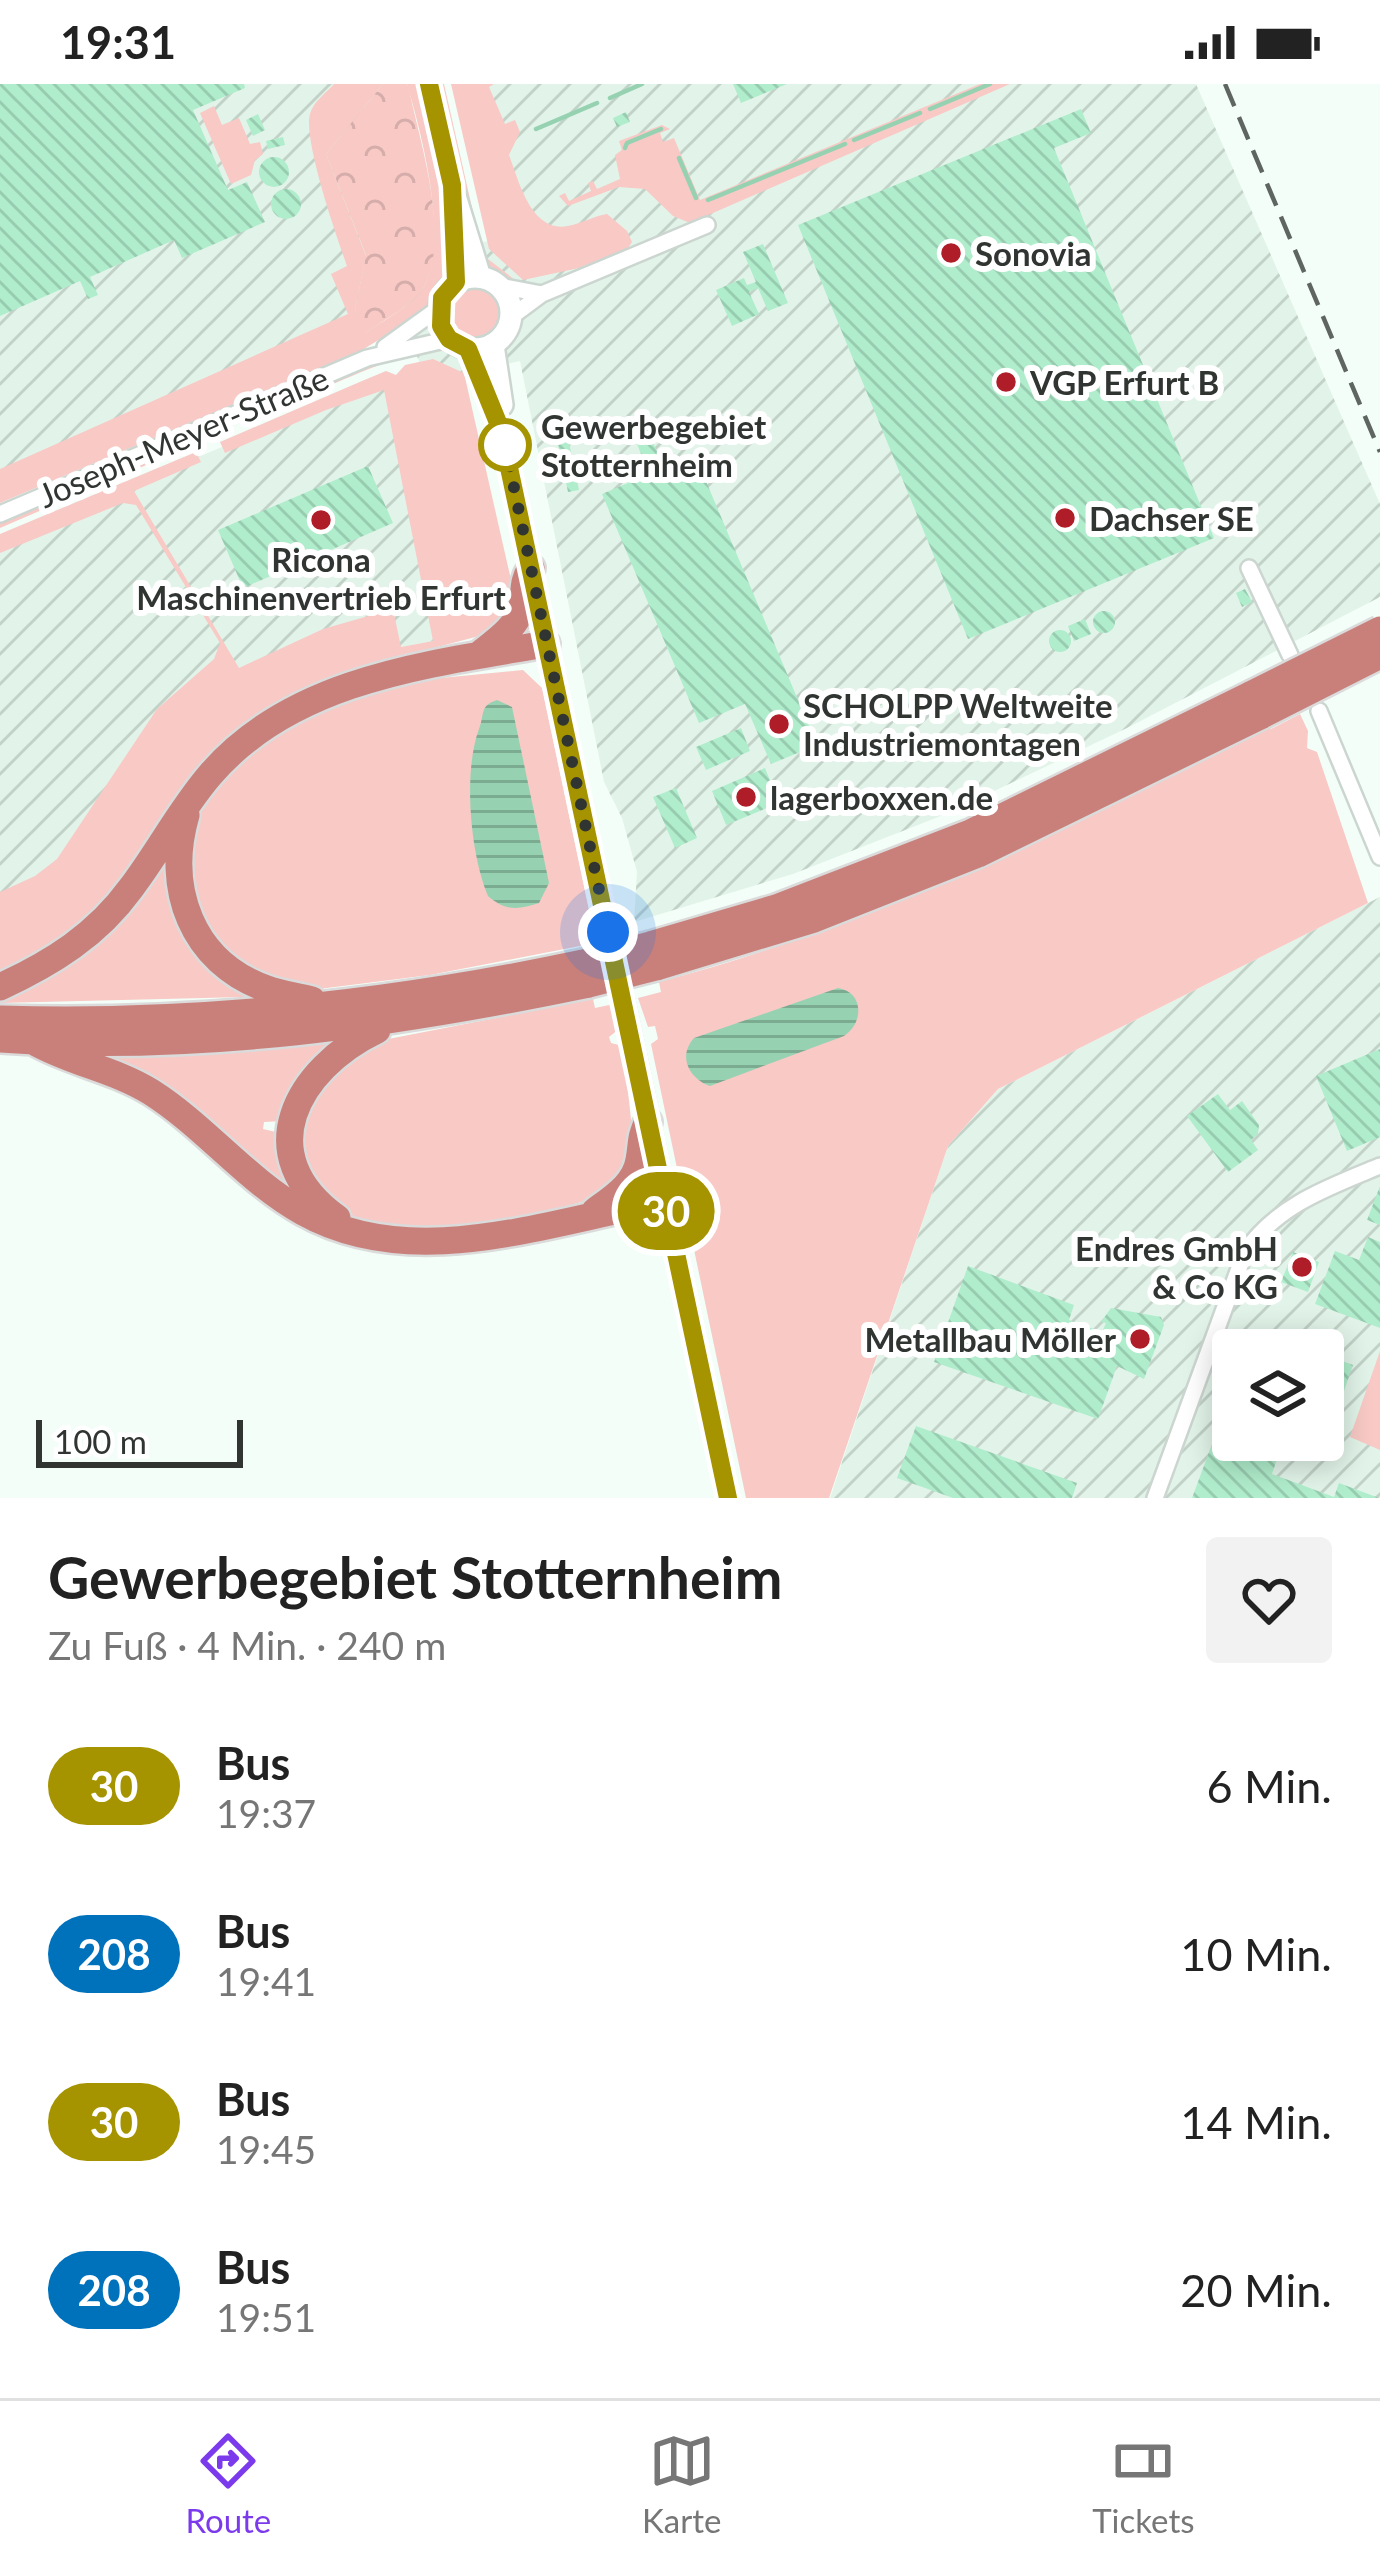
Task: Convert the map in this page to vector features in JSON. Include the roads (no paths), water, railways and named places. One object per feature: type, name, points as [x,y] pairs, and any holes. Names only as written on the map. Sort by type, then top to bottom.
[{"type":"highway","points":[[478,656],[517,619],[521,584],[530,568]]},
{"type":"highway","points":[[0,1039],[197,1040],[392,1022],[798,924],[978,854],[1257,705],[1380,630]]},
{"type":"highway","points":[[0,987],[63,955],[111,914],[191,800],[240,746],[302,704],[339,688],[547,644]]},
{"type":"highway","points":[[1257,705],[1380,655]]},
{"type":"highway","points":[[191,800],[178,843],[178,883],[199,938],[229,970],[247,981],[340,1006]]},
{"type":"highway","points":[[0,1018],[165,1018],[340,1006],[586,973]]},
{"type":"highway","points":[[356,1231],[316,1201],[303,1184],[291,1129],[298,1100],[323,1064],[392,1022]]},
{"type":"highway","points":[[33,1041],[56,1055],[103,1069],[148,1090],[303,1212],[356,1231],[407,1241],[465,1240],[664,1201]]},
{"type":"highway","points":[[592,1213],[632,1178],[638,1168],[639,1138],[648,1122]]},
{"type":"main road","points":[[429,84],[452,185],[490,281],[507,295],[511,316],[502,338],[493,345],[458,344]]},
{"type":"main road","points":[[452,185],[456,282],[442,298],[441,326],[458,344],[501,430]]},
{"type":"main road","points":[[456,282],[490,281]]},
{"type":"main road","points":[[493,345],[502,401],[501,430],[608,932]]},
{"type":"main road","points":[[623,1002],[728,1498]]},
{"type":"street","points":[[511,316],[542,294],[707,225]]},
{"type":"street","points":[[490,281],[542,294]]},
{"type":"street","name":"Joseph-Meyer-Straße","points":[[0,514],[367,358],[439,308]]},
{"type":"street","name":"Joseph-Meyer-Straße","points":[[367,358],[458,344]]},
{"type":"street","points":[[1249,568],[1290,655]]},
{"type":"street","points":[[1318,711],[1380,857]]},
{"type":"street","points":[[1155,1498],[1245,1252],[1278,1215],[1380,1166]]},
{"type":"waterway","points":[[610,98],[642,84]]},
{"type":"waterway","points":[[930,109],[990,84]]},
{"type":"waterway","points":[[536,129],[597,103]]},
{"type":"waterway","points":[[854,140],[920,113]]},
{"type":"waterway","points":[[625,148],[661,129]]},
{"type":"waterway","points":[[708,200],[845,144]]},
{"type":"waterway","points":[[679,158],[696,198]]},
{"type":"railway","points":[[1225,84],[1380,452]]},
{"type":"place","name":"Sonovia","points":[[951,253]]},
{"type":"place","name":"VGP Erfurt B","points":[[1006,382]]},
{"type":"place","name":"Gewerbegebiet Stotternheim","points":[[505,445]]},
{"type":"place","name":"Dachser SE","points":[[1065,518]]},
{"type":"place","name":"Ricona Maschinenvertrieb Erfurt","points":[[321,520]]},
{"type":"place","name":"SCHOLPP Weltweite Industriemontagen","points":[[779,724]]},
{"type":"place","name":"lagerboxxen.de","points":[[746,797]]},
{"type":"place","name":"Endres GmbH & Co KG","points":[[1302,1267]]},
{"type":"place","name":"Metallbau Möller","points":[[1140,1339]]}]
